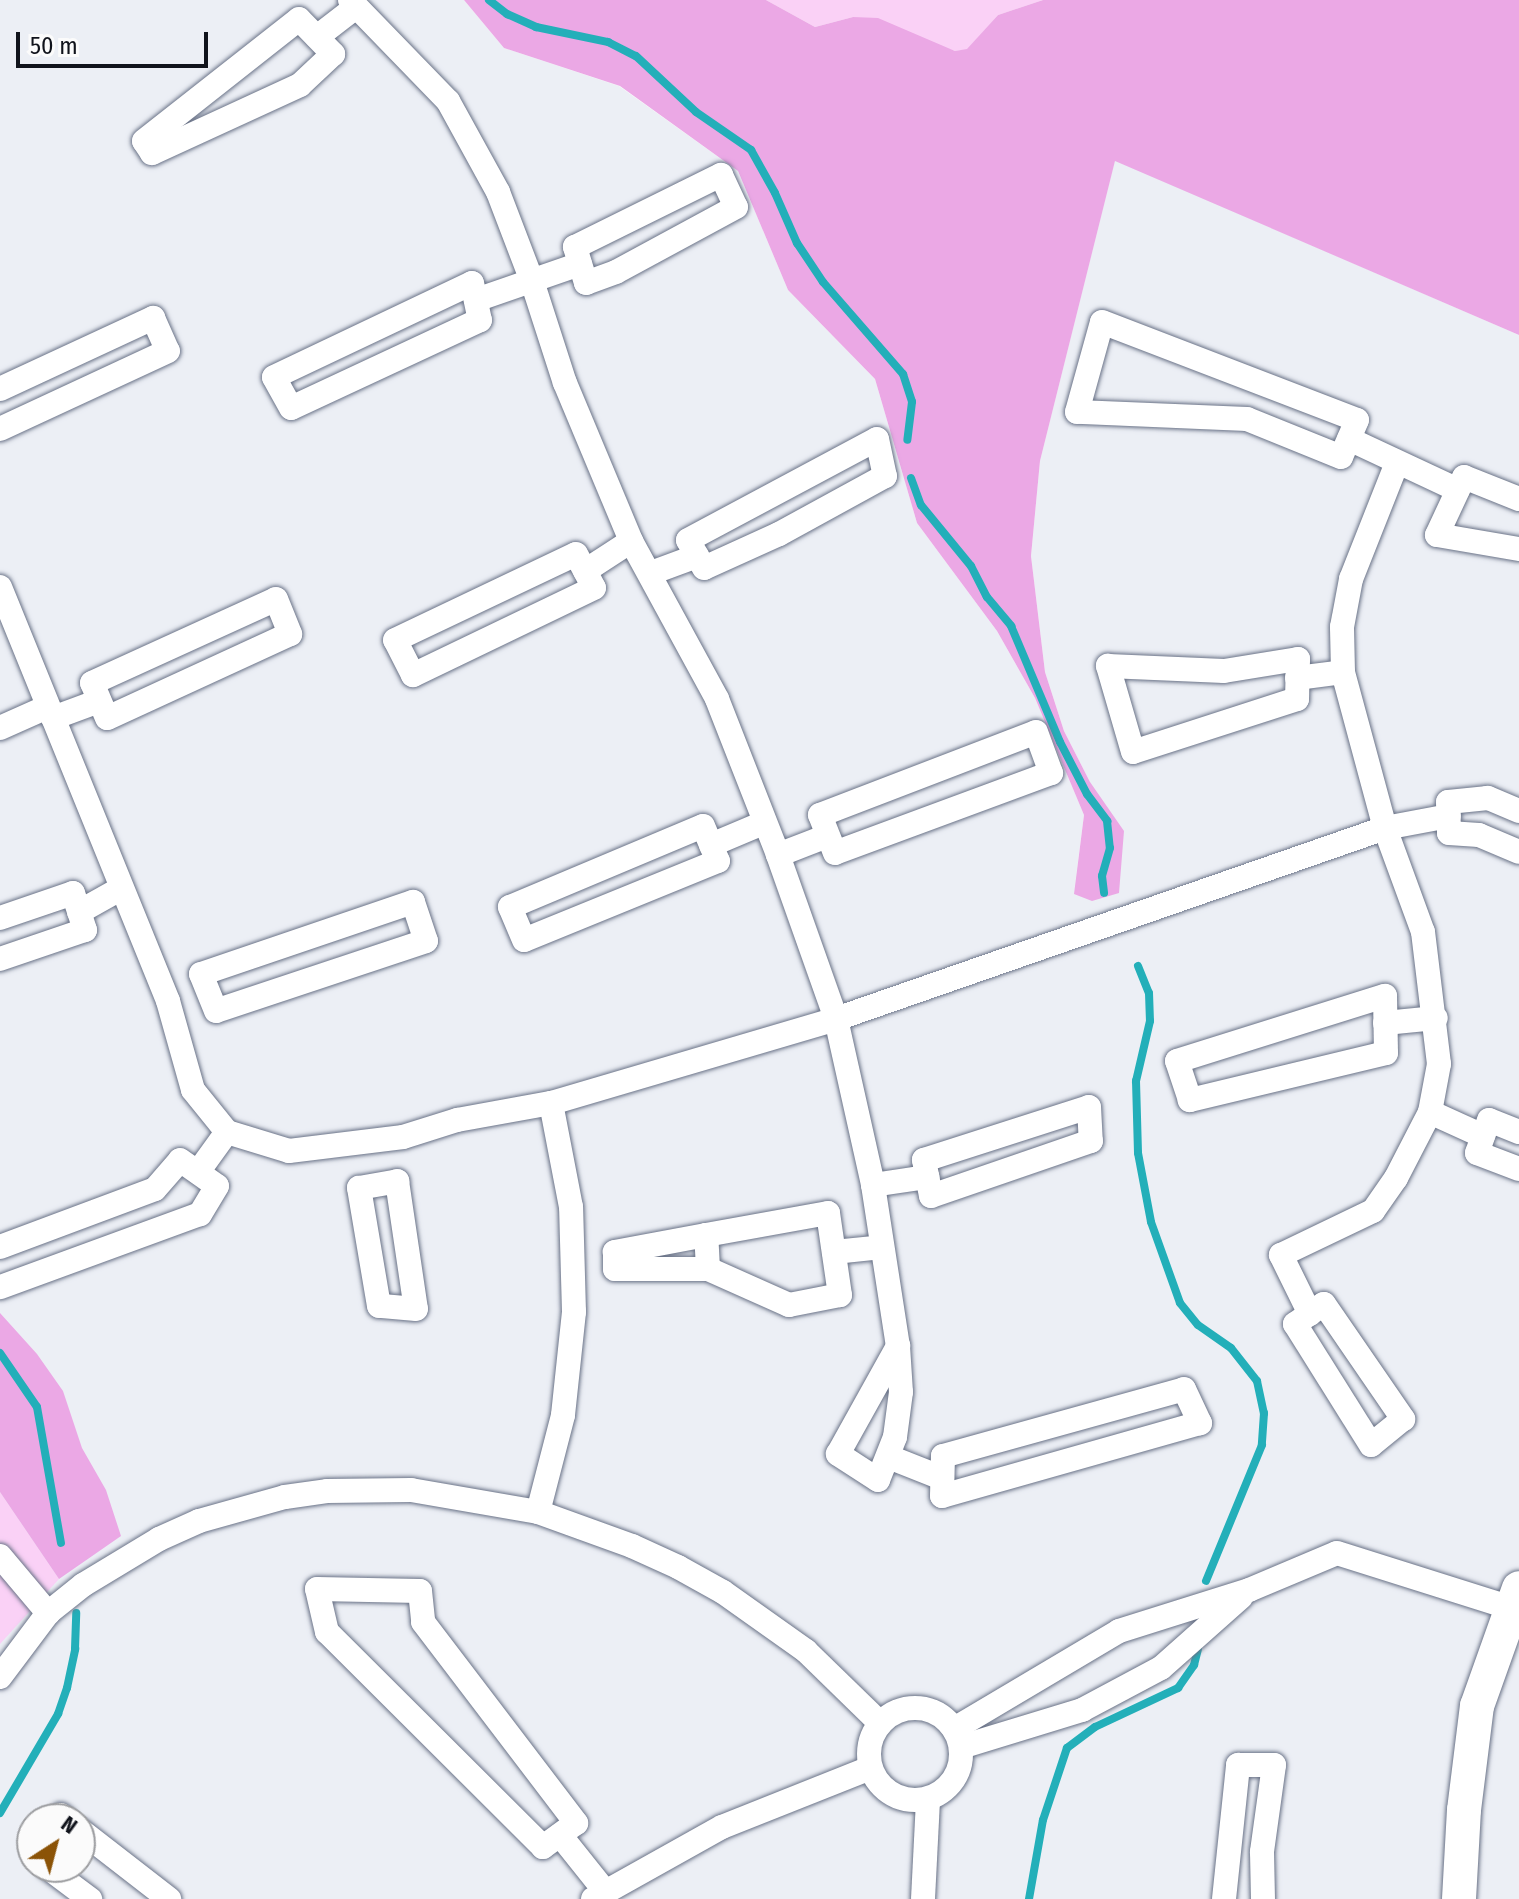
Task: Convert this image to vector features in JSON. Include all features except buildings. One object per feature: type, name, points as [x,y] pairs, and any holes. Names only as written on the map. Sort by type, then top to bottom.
[{"type":"main road","points":[[1459,1899],[1464,1810],[1477,1706],[1515,1598]]},
{"type":"street","points":[[317,37],[353,3],[448,101],[498,192],[532,281],[565,383],[631,541],[717,699],[778,855],[836,1019],[873,1185],[898,1346],[901,1392],[889,1457],[878,1480],[838,1454],[898,1346]]},
{"type":"street","points":[[299,19],[317,37],[333,54],[300,85],[152,153],[144,141],[299,19]]},
{"type":"street","points":[[721,175],[736,207],[606,276],[586,283],[580,264],[575,247],[721,175]]},
{"type":"street","points":[[476,300],[580,264]]},
{"type":"street","points":[[472,283],[476,300],[480,320],[291,408],[274,377],[472,283]]},
{"type":"street","points":[[0,389],[153,318],[168,351],[0,429]]},
{"type":"street","points":[[1102,322],[1357,420],[1349,439],[1341,457],[1247,419],[1077,412],[1102,322]]},
{"type":"street","points":[[877,439],[885,476],[779,534],[704,568],[697,556],[688,540],[877,439]]},
{"type":"street","points":[[1349,439],[1458,490]]},
{"type":"street","points":[[1310,1314],[1281,1255],[1373,1211],[1396,1178],[1430,1112],[1439,1064],[1436,1018],[1423,932],[1385,828],[1343,672],[1342,627],[1351,579],[1397,463]]},
{"type":"street","points":[[1519,499],[1464,477],[1437,535],[1519,549]]},
{"type":"street","points":[[585,571],[631,541]]},
{"type":"street","points":[[576,554],[585,571],[594,588],[413,675],[395,640],[576,554]]},
{"type":"street","points":[[651,573],[697,556]]},
{"type":"street","points":[[0,587],[168,1001],[193,1090],[227,1132],[289,1151],[373,1142],[457,1120],[551,1103],[836,1019],[1385,828],[1449,816]]},
{"type":"street","points":[[276,599],[290,634],[107,718],[99,701],[92,683],[276,599]]},
{"type":"street","points":[[1298,659],[1297,678],[1297,699],[1133,752],[1108,666],[1224,671],[1298,659]]},
{"type":"street","points":[[1297,678],[1343,672]]},
{"type":"street","points":[[0,728],[99,701]]},
{"type":"street","points":[[1036,732],[1051,773],[835,853],[827,836],[820,815],[1036,732]]},
{"type":"street","points":[[1519,811],[1488,798],[1448,802],[1449,833],[1479,835],[1519,852]]},
{"type":"street","points":[[711,845],[763,823]]},
{"type":"street","points":[[703,826],[711,845],[718,861],[524,940],[510,907],[703,826]]},
{"type":"street","points":[[778,855],[827,836]]},
{"type":"street","points":[[79,912],[120,889]]},
{"type":"street","points":[[0,918],[73,893],[85,930],[0,959]]},
{"type":"street","points":[[413,902],[426,941],[216,1011],[208,992],[201,974],[413,902]]},
{"type":"street","points":[[168,1001],[208,992]]},
{"type":"street","points":[[1385,996],[1385,1023],[1386,1053],[1190,1100],[1177,1061],[1385,996]]},
{"type":"street","points":[[1385,1023],[1436,1018]]},
{"type":"street","points":[[538,1512],[563,1415],[574,1312],[571,1207],[551,1103]]},
{"type":"street","points":[[1089,1107],[1091,1141],[931,1196],[927,1177],[924,1160],[1089,1107]]},
{"type":"street","points":[[1430,1112],[1483,1136]]},
{"type":"street","points":[[1519,1132],[1489,1120],[1477,1153],[1519,1169]]},
{"type":"street","points":[[198,1172],[227,1132]]},
{"type":"street","points":[[373,1142],[378,1184]]},
{"type":"street","points":[[0,1247],[155,1189],[180,1160],[217,1186],[200,1214],[0,1287]]},
{"type":"street","points":[[873,1185],[927,1177]]},
{"type":"street","points":[[397,1181],[416,1309],[379,1306],[359,1188],[378,1184],[397,1181]]},
{"type":"street","points":[[828,1213],[840,1295],[789,1305],[708,1269],[615,1269],[615,1252],[706,1235],[828,1213]]},
{"type":"street","points":[[706,1235],[708,1269]]},
{"type":"street","points":[[834,1252],[882,1247]]},
{"type":"street","points":[[1324,1304],[1403,1419],[1371,1445],[1295,1324],[1310,1314],[1324,1304]]},
{"type":"street","points":[[1184,1389],[1200,1423],[942,1496],[942,1478],[943,1456],[1184,1389]]},
{"type":"street","points":[[889,1457],[942,1478]]},
{"type":"street","points":[[0,1677],[48,1613],[107,1568],[159,1539],[213,1517],[285,1497],[327,1491],[411,1490],[538,1512],[632,1546],[723,1592],[806,1651],[880,1723]]},
{"type":"street","points":[[957,1738],[1119,1631],[1249,1590],[1337,1553],[1515,1598]]},
{"type":"street","points":[[0,1556],[48,1613]]},
{"type":"street","points":[[317,1589],[420,1591],[423,1622],[576,1823],[560,1835],[543,1847],[327,1632],[317,1589]]},
{"type":"street","points":[[957,1738],[1082,1710],[1161,1668],[1249,1590]]},
{"type":"street","points":[[918,1708],[944,1718],[957,1738],[961,1760],[951,1785],[928,1799],[914,1801],[887,1791],[870,1768],[868,1752],[880,1723],[904,1709],[918,1708]]},
{"type":"street","points":[[1224,1899],[1238,1765],[1274,1765],[1262,1852],[1263,1899]]},
{"type":"street","points":[[560,1835],[598,1895],[722,1827],[870,1768]]},
{"type":"street","points":[[923,1899],[928,1799]]},
{"type":"street","points":[[96,1842],[169,1899]]},
{"type":"street","points":[[68,1883],[90,1899]]},
{"type":"shaded area","points":[[0,0],[464,0],[504,48],[619,86],[738,171],[788,290],[875,379],[917,523],[997,631],[1035,698],[1084,815],[1074,893],[1090,782],[1064,731],[1045,672],[1031,556],[1040,461],[1115,160],[1519,335],[1519,1899],[0,1899]]},
{"type":"shaded area","points":[[464,0],[766,0],[815,27],[853,17],[878,18],[955,51],[967,49],[998,15],[1043,0],[1519,0],[1519,335],[1115,161],[1040,461],[1031,556],[1045,672],[1064,731],[1090,782],[1124,831],[1119,893],[1092,901],[1074,894],[1084,815],[1035,698],[997,631],[917,523],[875,379],[788,290],[738,171],[620,86],[504,48]]},
{"type":"shaded area","points":[[766,0],[1043,0],[998,15],[967,50],[955,51],[853,17],[815,27]]},
{"type":"shaded area","points":[[0,1313],[37,1354],[63,1391],[82,1448],[106,1490],[121,1536],[59,1579],[0,1492]]},
{"type":"shaded area","points":[[0,1492],[59,1579],[0,1644]]},
{"type":"waterway","points":[[489,0],[507,14],[536,27],[608,42],[636,56],[696,112],[751,150],[775,193],[797,243],[823,282],[903,374],[912,402],[907,440]]},
{"type":"waterway","points":[[911,478],[921,505],[971,566],[987,597],[1011,626],[1060,742],[1087,794],[1107,821],[1110,848],[1102,876],[1104,893]]},
{"type":"waterway","points":[[1138,966],[1149,993],[1150,1021],[1136,1081],[1138,1153],[1151,1222],[1180,1303],[1198,1325],[1231,1348],[1257,1381],[1264,1413],[1262,1445],[1206,1581]]},
{"type":"waterway","points":[[0,1353],[37,1407],[61,1543]]},
{"type":"waterway","points":[[0,1813],[58,1714],[75,1649],[76,1613]]},
{"type":"waterway","points":[[1029,1899],[1043,1820],[1067,1748],[1095,1727],[1178,1688],[1194,1665],[1198,1649]]}]
